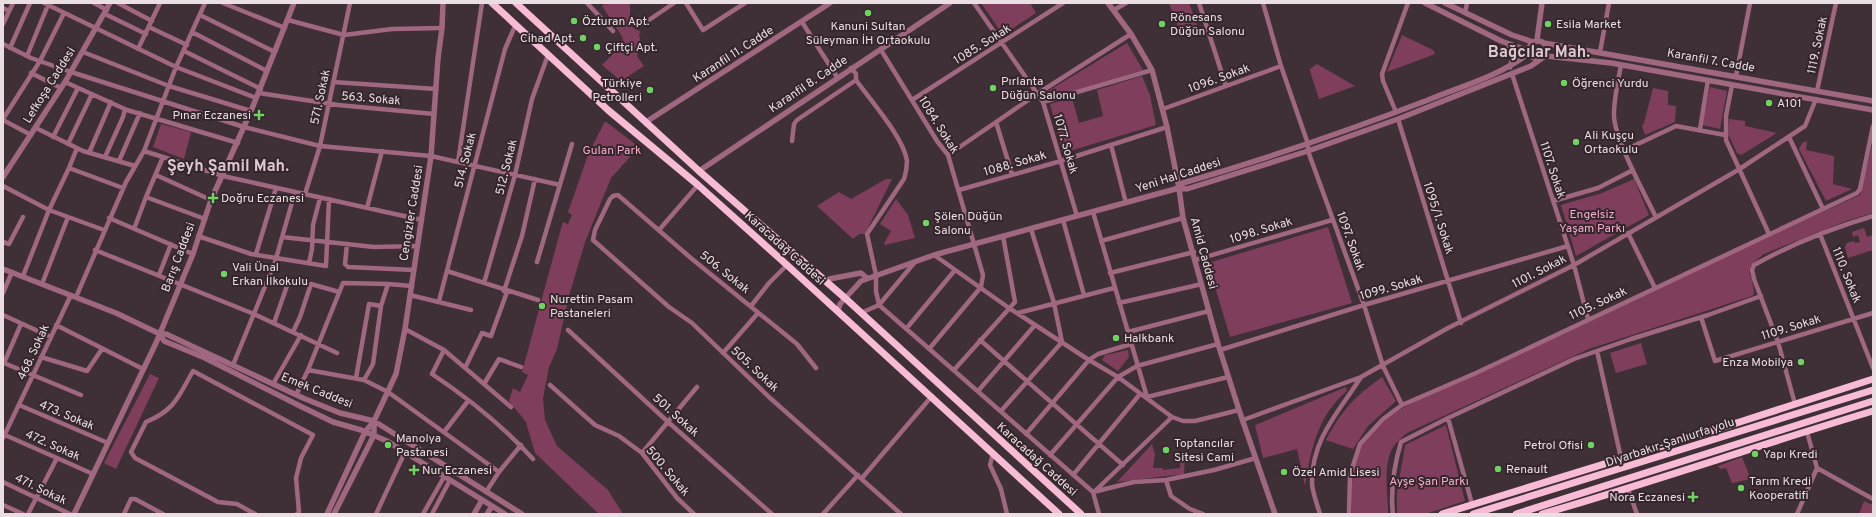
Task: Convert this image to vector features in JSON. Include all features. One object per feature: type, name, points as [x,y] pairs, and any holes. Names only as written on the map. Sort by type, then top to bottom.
[{"type":"highway","name":"Karacadağ Caddesi","points":[[492,3],[515,26],[626,126],[698,185],[847,319],[1059,514]]},
{"type":"highway","name":"Karacadağ Caddesi","points":[[516,3],[699,171],[845,298],[1080,514]]},
{"type":"highway","points":[[847,319],[855,318],[860,313]]},
{"type":"highway","points":[[1445,513],[1873,379]]},
{"type":"highway","name":"Diyarbakır-Şanlıurfa yolu","points":[[1473,514],[1873,390]]},
{"type":"highway","name":"Diyarbakır-Şanlıurfa yolu","points":[[1516,514],[1873,401]]},
{"type":"highway","points":[[1542,514],[1628,489],[1704,463],[1873,411]]},
{"type":"highway","points":[[1668,443],[1700,444]]},
{"type":"highway","points":[[1652,472],[1704,463]]},
{"type":"street","points":[[3,24],[13,3]]},
{"type":"street","points":[[10,48],[30,3]]},
{"type":"street","points":[[94,3],[106,12],[146,34]]},
{"type":"street","name":"Lefkoşa Caddesi","points":[[3,177],[65,82],[110,3]]},
{"type":"street","points":[[118,3],[152,21]]},
{"type":"street","points":[[138,49],[160,3]]},
{"type":"street","name":"468. Sokak","points":[[4,437],[56,325],[73,296],[95,250],[123,188],[144,151],[176,67],[205,3]]},
{"type":"street","points":[[223,3],[285,28]]},
{"type":"street","name":"Barış Caddesi","points":[[74,514],[160,334],[193,254],[211,200],[224,176],[238,143],[294,3]]},
{"type":"street","name":"571. Sokak","points":[[305,194],[320,146],[350,3]]},
{"type":"street","name":"Cengizler Caddesi","points":[[327,514],[365,432],[374,421],[396,374],[412,286],[431,156],[443,3]]},
{"type":"street","points":[[458,162],[482,3]]},
{"type":"street","points":[[587,3],[613,31]]},
{"type":"street","points":[[643,24],[674,3]]},
{"type":"street","points":[[686,3],[703,30],[746,3]]},
{"type":"street","name":"Karanfil 11. Cadde","points":[[646,122],[830,3]]},
{"type":"street","name":"Karanfil 8. Cadde","points":[[699,171],[837,77],[881,50],[950,3]]},
{"type":"street","name":"1077. Sokak","points":[[974,3],[1043,102],[1077,216]]},
{"type":"street","name":"1085. Sokak","points":[[912,100],[1003,43],[1063,3]]},
{"type":"street","name":"Amid Caddesi","points":[[1108,3],[1131,34],[1152,70],[1163,109],[1181,186],[1183,218],[1194,252],[1218,344],[1238,410],[1243,420],[1275,514]]},
{"type":"street","points":[[1114,10],[1126,3]]},
{"type":"street","points":[[1199,3],[1226,86]]},
{"type":"street","name":"1097. Sokak","points":[[1263,3],[1281,66],[1308,144],[1308,151],[1364,305],[1383,366],[1402,405]]},
{"type":"street","points":[[1396,112],[1383,81],[1382,74],[1408,3]]},
{"type":"street","points":[[1425,3],[1509,45],[1529,52],[1535,59],[1544,57]]},
{"type":"street","points":[[1181,186],[1187,189],[1308,151],[1398,119],[1531,66],[1544,57],[1548,50],[1544,43],[1512,35],[1445,3]]},
{"type":"street","points":[[1465,13],[1467,3]]},
{"type":"street","points":[[1529,52],[1530,46],[1535,41],[1542,3]]},
{"type":"street","points":[[1600,52],[1609,3]]},
{"type":"street","points":[[1736,76],[1750,3]]},
{"type":"street","name":"1119. Sokak","points":[[1817,91],[1836,3]]},
{"type":"street","points":[[27,56],[46,4],[176,67],[259,93]]},
{"type":"street","points":[[3,8],[9,11]]},
{"type":"street","points":[[31,135],[3,120],[31,73],[40,61],[64,13]]},
{"type":"street","points":[[200,15],[275,52]]},
{"type":"street","points":[[288,20],[344,35],[392,29],[442,28]]},
{"type":"street","points":[[802,22],[837,77]]},
{"type":"street","name":"514. Sokak","points":[[439,301],[473,166],[505,49],[515,26]]},
{"type":"street","points":[[149,27],[187,45]]},
{"type":"street","points":[[192,32],[267,71]]},
{"type":"street","points":[[948,156],[1037,94],[1131,34]]},
{"type":"street","name":"Karanfil 7. Cadde","points":[[1544,43],[1873,101]]},
{"type":"street","points":[[3,44],[27,56],[71,72],[244,127],[320,146],[431,156],[560,185]]},
{"type":"street","points":[[1509,45],[1513,58],[1510,67]]},
{"type":"street","points":[[184,50],[259,93]]},
{"type":"street","name":"1084. Sokak","points":[[881,50],[948,156],[959,190],[972,244],[983,275],[981,287]]},
{"type":"street","points":[[83,52],[169,86],[251,111]]},
{"type":"street","name":"Yeni Hal Caddesi","points":[[838,311],[840,304],[845,298],[861,281],[867,278],[918,259],[1126,203],[1308,144],[1396,112],[1510,67],[1529,52]]},
{"type":"street","name":"512. Sokak","points":[[484,283],[515,175],[532,99],[548,55]]},
{"type":"street","name":"Karanfil 7. Cadde","points":[[1544,57],[1621,65],[1873,110]]},
{"type":"street","points":[[1621,65],[1614,115],[1616,129],[1633,170],[1656,217]]},
{"type":"street","name":"1096. Sokak","points":[[1163,109],[1281,66]]},
{"type":"street","points":[[852,68],[856,74],[856,80],[902,143],[907,160],[907,169],[904,179],[867,234],[876,275],[876,290],[879,305],[1093,492],[1099,514]]},
{"type":"street","points":[[1043,102],[1152,70]]},
{"type":"street","points":[[31,73],[61,88]]},
{"type":"street","name":"1107. Sokak","points":[[1512,74],[1574,265],[1588,319]]},
{"type":"street","points":[[792,141],[794,124],[797,120],[856,80]]},
{"type":"street","points":[[1700,130],[1708,80]]},
{"type":"street","points":[[65,82],[125,109],[238,143]]},
{"type":"street","points":[[333,82],[436,89]]},
{"type":"street","points":[[1732,85],[1726,116],[1725,135],[1738,170],[1769,234]]},
{"type":"street","points":[[54,137],[78,88]]},
{"type":"street","name":"563. Sokak","points":[[259,93],[328,104],[434,114]]},
{"type":"street","points":[[68,144],[92,94]]},
{"type":"street","name":"1101. Sokak","points":[[1243,420],[1361,377],[1461,323],[1574,265],[1738,170],[1789,138],[1805,126],[1816,99]]},
{"type":"street","points":[[89,153],[111,102]]},
{"type":"street","points":[[105,157],[123,117],[125,109]]},
{"type":"street","points":[[119,161],[140,113]]},
{"type":"street","name":"1095/1. Sokak","points":[[1398,119],[1449,280],[1461,323]]},
{"type":"street","points":[[996,122],[1012,174]]},
{"type":"street","points":[[1625,150],[1676,126],[1725,135]]},
{"type":"street","name":"1105. Sokak","points":[[1349,514],[1350,475],[1360,444],[1383,419],[1402,405],[1469,376],[1859,192],[1873,126]]},
{"type":"street","name":"1088. Sokak","points":[[959,190],[1061,161],[1167,127]]},
{"type":"street","points":[[36,128],[89,153],[135,166]]},
{"type":"street","points":[[1789,138],[1823,209]]},
{"type":"street","points":[[537,262],[572,144]]},
{"type":"street","points":[[1111,145],[1126,203]]},
{"type":"street","points":[[23,276],[49,210],[77,148]]},
{"type":"street","points":[[144,151],[224,176],[422,220]]},
{"type":"street","points":[[367,208],[382,151]]},
{"type":"street","points":[[134,229],[163,157]]},
{"type":"street","points":[[69,168],[123,188]]},
{"type":"street","points":[[1553,201],[1598,188],[1633,170]]},
{"type":"street","points":[[156,175],[211,200]]},
{"type":"street","points":[[465,368],[482,333],[491,336],[522,236],[535,179]]},
{"type":"street","points":[[660,230],[698,185]]},
{"type":"street","points":[[3,186],[49,210],[104,230]]},
{"type":"street","points":[[256,254],[276,188]]},
{"type":"street","points":[[233,365],[276,257],[295,192]]},
{"type":"street","name":"506. Sokak","points":[[593,240],[595,230],[610,199],[613,196],[618,195],[692,259],[797,344],[816,368]]},
{"type":"street","points":[[146,197],[205,219]]},
{"type":"street","points":[[309,263],[313,225],[320,198]]},
{"type":"street","points":[[198,236],[256,254],[326,266],[329,200]]},
{"type":"street","points":[[1094,212],[1114,288],[1147,397]]},
{"type":"street","points":[[1795,404],[1778,342],[1752,270],[1754,265],[1782,250],[1820,234],[1873,216]]},
{"type":"street","points":[[42,284],[68,217]]},
{"type":"street","points":[[3,242],[9,244],[22,218]]},
{"type":"street","points":[[109,218],[193,254]]},
{"type":"street","points":[[1101,242],[1183,218]]},
{"type":"street","points":[[1062,220],[1084,296]]},
{"type":"street","name":"1098. Sokak","points":[[1195,260],[1332,220]]},
{"type":"street","points":[[1031,229],[1054,303],[1062,342]]},
{"type":"street","points":[[1628,233],[1655,288]]},
{"type":"street","name":"1110. Sokak","points":[[1820,234],[1873,368]]},
{"type":"street","points":[[954,370],[1015,302],[1003,236]]},
{"type":"street","points":[[282,237],[374,247],[418,246]]},
{"type":"street","name":"505. Sokak","points":[[593,240],[669,307],[687,319],[769,397],[901,514]]},
{"type":"street","points":[[159,275],[171,244]]},
{"type":"street","points":[[347,244],[345,264],[348,267],[414,270]]},
{"type":"street","name":"1099. Sokak","points":[[1220,350],[1364,305],[1568,246]]},
{"type":"street","points":[[95,250],[254,314],[337,353]]},
{"type":"street","points":[[1110,273],[1194,252]]},
{"type":"street","points":[[934,255],[1009,308],[1118,377],[1172,417],[1183,421],[1195,422],[1238,410]]},
{"type":"street","points":[[860,313],[879,305],[918,259]]},
{"type":"street","points":[[751,306],[769,282],[787,265]]},
{"type":"street","name":"Emek Caddesi","points":[[3,269],[116,313],[160,334],[166,334],[296,395],[340,413],[374,421],[522,514]]},
{"type":"street","points":[[906,329],[955,270]]},
{"type":"street","points":[[447,271],[538,300]]},
{"type":"street","points":[[3,293],[12,272]]},
{"type":"street","points":[[827,282],[829,279],[860,272],[867,278]]},
{"type":"street","points":[[274,323],[288,282]]},
{"type":"street","points":[[296,395],[308,370],[343,283],[412,286]]},
{"type":"street","points":[[293,332],[300,317],[311,284],[339,292]]},
{"type":"street","points":[[364,380],[373,364],[381,306],[388,284]]},
{"type":"street","points":[[1119,303],[1202,284]]},
{"type":"street","points":[[929,349],[981,287]]},
{"type":"street","points":[[1018,313],[1114,288]]},
{"type":"street","points":[[410,295],[471,310]]},
{"type":"street","points":[[1393,514],[1391,499],[1394,466],[1401,442],[1448,418],[1597,351],[1761,296]]},
{"type":"street","points":[[356,378],[370,304],[381,306]]},
{"type":"street","points":[[1128,332],[1209,311]]},
{"type":"street","points":[[723,353],[758,313]]},
{"type":"street","name":"1109. Sokak","points":[[1700,317],[1714,361],[1873,313]]},
{"type":"street","points":[[3,315],[51,338]]},
{"type":"street","points":[[21,324],[4,363],[81,395]]},
{"type":"street","points":[[56,325],[143,369]]},
{"type":"street","points":[[978,391],[1035,325]]},
{"type":"street","points":[[405,329],[444,350],[511,407]]},
{"type":"street","name":"501. Sokak","points":[[568,330],[667,421],[772,514]]},
{"type":"street","name":"Emek Caddesi","points":[[160,334],[164,341],[205,358],[333,422],[374,435],[405,452],[505,514]]},
{"type":"street","points":[[273,384],[301,336]]},
{"type":"street","points":[[980,340],[1123,465]]},
{"type":"street","points":[[1001,411],[1062,342]]},
{"type":"street","points":[[1026,434],[1089,360],[1098,354],[1131,344]]},
{"type":"street","points":[[1050,455],[1118,377],[1137,366],[1218,344]]},
{"type":"street","points":[[41,357],[87,371],[102,348]]},
{"type":"street","points":[[444,350],[432,374],[454,388],[534,459]]},
{"type":"street","points":[[1597,351],[1621,458]]},
{"type":"street","points":[[484,384],[499,359],[521,367]]},
{"type":"street","points":[[308,370],[364,380],[388,392],[499,472]]},
{"type":"street","points":[[256,514],[238,504],[218,502],[135,458],[131,452],[146,422],[158,417],[172,407],[193,371],[313,434],[301,458],[296,478],[300,513]]},
{"type":"street","points":[[1147,397],[1228,377]]},
{"type":"street","points":[[1320,514],[1312,485],[1316,455],[1324,432],[1333,416],[1361,377]]},
{"type":"street","name":"500. Sokak","points":[[550,385],[595,425],[619,436],[642,453],[677,498],[694,514]]},
{"type":"street","points":[[642,453],[667,421],[697,387]]},
{"type":"street","points":[[1073,475],[1100,445],[1140,394]]},
{"type":"street","points":[[822,514],[860,477],[932,396]]},
{"type":"street","points":[[444,432],[468,401]]},
{"type":"street","name":"473. Sokak","points":[[19,404],[108,443]]},
{"type":"street","points":[[1093,492],[1172,417]]},
{"type":"street","points":[[1448,418],[1472,504]]},
{"type":"street","name":"Cengizler Caddesi","points":[[334,514],[374,435],[374,421]]},
{"type":"street","points":[[1797,514],[1817,468],[1807,432]]},
{"type":"street","name":"472. Sokak","points":[[4,437],[93,474]]},
{"type":"street","points":[[486,492],[520,445]]},
{"type":"street","points":[[376,514],[405,452]]},
{"type":"street","points":[[993,453],[990,464],[1001,489],[1007,514]]},
{"type":"street","points":[[28,514],[57,458]]},
{"type":"street","points":[[1093,492],[1134,482],[1166,480],[1214,470],[1256,458]]},
{"type":"street","points":[[1817,468],[1873,499]]},
{"type":"street","points":[[422,514],[444,477]]},
{"type":"street","points":[[432,514],[450,480]]},
{"type":"street","points":[[1166,480],[1170,496],[1190,509],[1203,514]]},
{"type":"street","name":"471. Sokak","points":[[3,482],[70,514]]},
{"type":"street","points":[[1628,489],[1637,514]]},
{"type":"street","points":[[124,514],[131,499],[135,499],[163,514]]},
{"type":"street","points":[[474,514],[482,500]]},
{"type":"street","points":[[3,505],[23,514]]},
{"type":"street","points":[[487,514],[492,506]]},
{"type":"green space","points":[[606,3],[630,3],[630,26],[641,32],[639,34],[641,44],[637,56],[644,66],[621,81],[602,65],[620,47],[623,38],[602,6]]},
{"type":"green space","points":[[981,3],[1030,3],[1036,13],[1003,35]]},
{"type":"green space","points":[[1169,3],[1189,3],[1198,27],[1181,34]]},
{"type":"green space","points":[[1402,35],[1433,50],[1435,54],[1387,72]]},
{"type":"green space","points":[[1127,43],[1143,70],[1046,99],[1043,94]]},
{"type":"green space","points":[[1317,64],[1355,86],[1319,99],[1310,71],[1310,69]]},
{"type":"green space","points":[[1142,76],[1150,95],[1156,125],[1063,153],[1050,104],[1072,98],[1079,123],[1103,116],[1097,90]]},
{"type":"green space","points":[[1710,87],[1727,91],[1720,129],[1702,125]]},
{"type":"green space","points":[[1653,88],[1668,91],[1668,105],[1676,106],[1675,122],[1645,135],[1642,126]]},
{"type":"green space","points":[[1729,119],[1745,121],[1745,126],[1777,133],[1741,155],[1737,153],[1728,134]]},
{"type":"green space","name":"Gulan Park","points":[[605,121],[639,147],[611,178],[585,242],[569,296],[557,349],[549,367],[543,398],[545,420],[557,446],[608,490],[623,514],[599,514],[535,453],[526,422],[509,401],[513,388],[520,392],[528,375],[522,372],[563,222],[568,224],[572,215],[568,212],[588,155]]},
{"type":"green space","points":[[161,124],[191,132],[184,159],[153,147]]},
{"type":"green space","points":[[1807,141],[1806,150],[1834,156],[1833,184],[1852,189],[1826,201],[1799,149],[1802,143]]},
{"type":"green space","points":[[1873,141],[1873,213],[1846,221],[1764,254],[1752,265],[1750,269],[1754,294],[1752,296],[1589,349],[1407,433],[1395,444],[1389,456],[1387,472],[1388,514],[1352,514],[1353,473],[1359,453],[1369,435],[1394,413],[1425,397],[1472,377],[1673,281],[1860,195]]},
{"type":"green space","points":[[886,179],[892,179],[865,234],[859,234],[853,239],[817,206],[839,192],[851,199]]},
{"type":"green space","name":"Engelsiz Yaşam Parkı","points":[[1634,179],[1649,215],[1576,256],[1561,205],[1602,193]]},
{"type":"green space","points":[[896,199],[908,215],[915,238],[885,245],[884,243],[891,231],[880,224]]},
{"type":"green space","points":[[1328,227],[1352,303],[1230,337],[1208,263]]},
{"type":"green space","points":[[1864,228],[1867,237],[1873,235],[1873,250],[1848,258],[1845,247],[1847,243],[1854,241],[1855,243],[1860,242],[1858,235],[1853,237],[1852,232]]},
{"type":"green space","points":[[1641,343],[1647,364],[1616,373],[1610,353]]},
{"type":"green space","points":[[1128,350],[1129,357],[1118,371],[1102,360],[1105,355]]},
{"type":"green space","points":[[150,374],[159,378],[116,469],[104,463]]},
{"type":"green space","points":[[1382,377],[1396,401],[1368,426],[1353,449],[1326,440],[1343,412],[1356,398]]},
{"type":"green space","points":[[1346,387],[1347,391],[1329,411],[1317,434],[1305,486],[1297,449],[1263,458],[1255,425]]},
{"type":"green space","name":"Ayşe Şan Parkı","points":[[1446,425],[1465,501],[1425,514],[1397,514],[1397,493],[1405,445]]},
{"type":"green space","points":[[1152,444],[1155,455],[1153,468],[1163,468],[1163,470],[1180,468],[1181,456],[1185,456],[1184,474],[1117,482]]},
{"type":"green space","points":[[1742,457],[1751,479],[1732,483],[1726,468],[1720,469],[1718,466]]},
{"type":"green space","points":[[1864,501],[1873,505],[1873,514],[1859,514]]},
{"type":"place","name":"Kanuni Sultan Süleyman İH Ortaokulu","points":[[868,13]]},
{"type":"place","name":"Özturan Apt.","points":[[574,21]]},
{"type":"place","name":"Rönesans Düğün Salonu","points":[[1162,24]]},
{"type":"place","name":"Esila Market","points":[[1548,24]]},
{"type":"place","name":"Cihad Apt.","points":[[583,38]]},
{"type":"place","name":"Çiftçi Apt.","points":[[597,47]]},
{"type":"place","name":"Öğrenci Yurdu","points":[[1564,83]]},
{"type":"place","name":"Pırlanta Düğün Salonu","points":[[993,88]]},
{"type":"place","name":"Türkiye Petrolleri","points":[[650,90]]},
{"type":"place","name":"A101","points":[[1769,103]]},
{"type":"place","name":"Pınar Eczanesi","points":[[259,115]]},
{"type":"place","name":"Ali Kuşçu Ortaokulu","points":[[1576,142]]},
{"type":"place","name":"Doğru Eczanesi","points":[[213,198]]},
{"type":"place","name":"Şölen Düğün Salonu","points":[[926,223]]},
{"type":"place","name":"Vali Ünal Erkan İlkokulu","points":[[224,274]]},
{"type":"place","name":"Nurettin Pasam Pastaneleri","points":[[542,306]]},
{"type":"place","name":"Halkbank","points":[[1116,338]]},
{"type":"place","name":"Enza Mobilya","points":[[1801,362]]},
{"type":"place","name":"Manolya Pastanesi","points":[[388,445]]},
{"type":"place","name":"Petrol Ofisi","points":[[1591,445]]},
{"type":"place","name":"Toptancılar Sitesi Cami","points":[[1166,450]]},
{"type":"place","name":"Yapı Kredi","points":[[1755,454]]},
{"type":"place","name":"Renault","points":[[1498,469]]},
{"type":"place","name":"Nur Eczanesi","points":[[414,470]]},
{"type":"place","name":"Özel Amid Lisesi","points":[[1284,472]]},
{"type":"place","name":"Tarım Kredi Kooperatifi","points":[[1741,488]]},
{"type":"place","name":"Nora Eczanesi","points":[[1693,497]]},
{"type":"district","name":"Bağcılar Mah.","points":[[1539,51]]},
{"type":"district","name":"Şeyh Şamil Mah.","points":[[228,165]]}]
